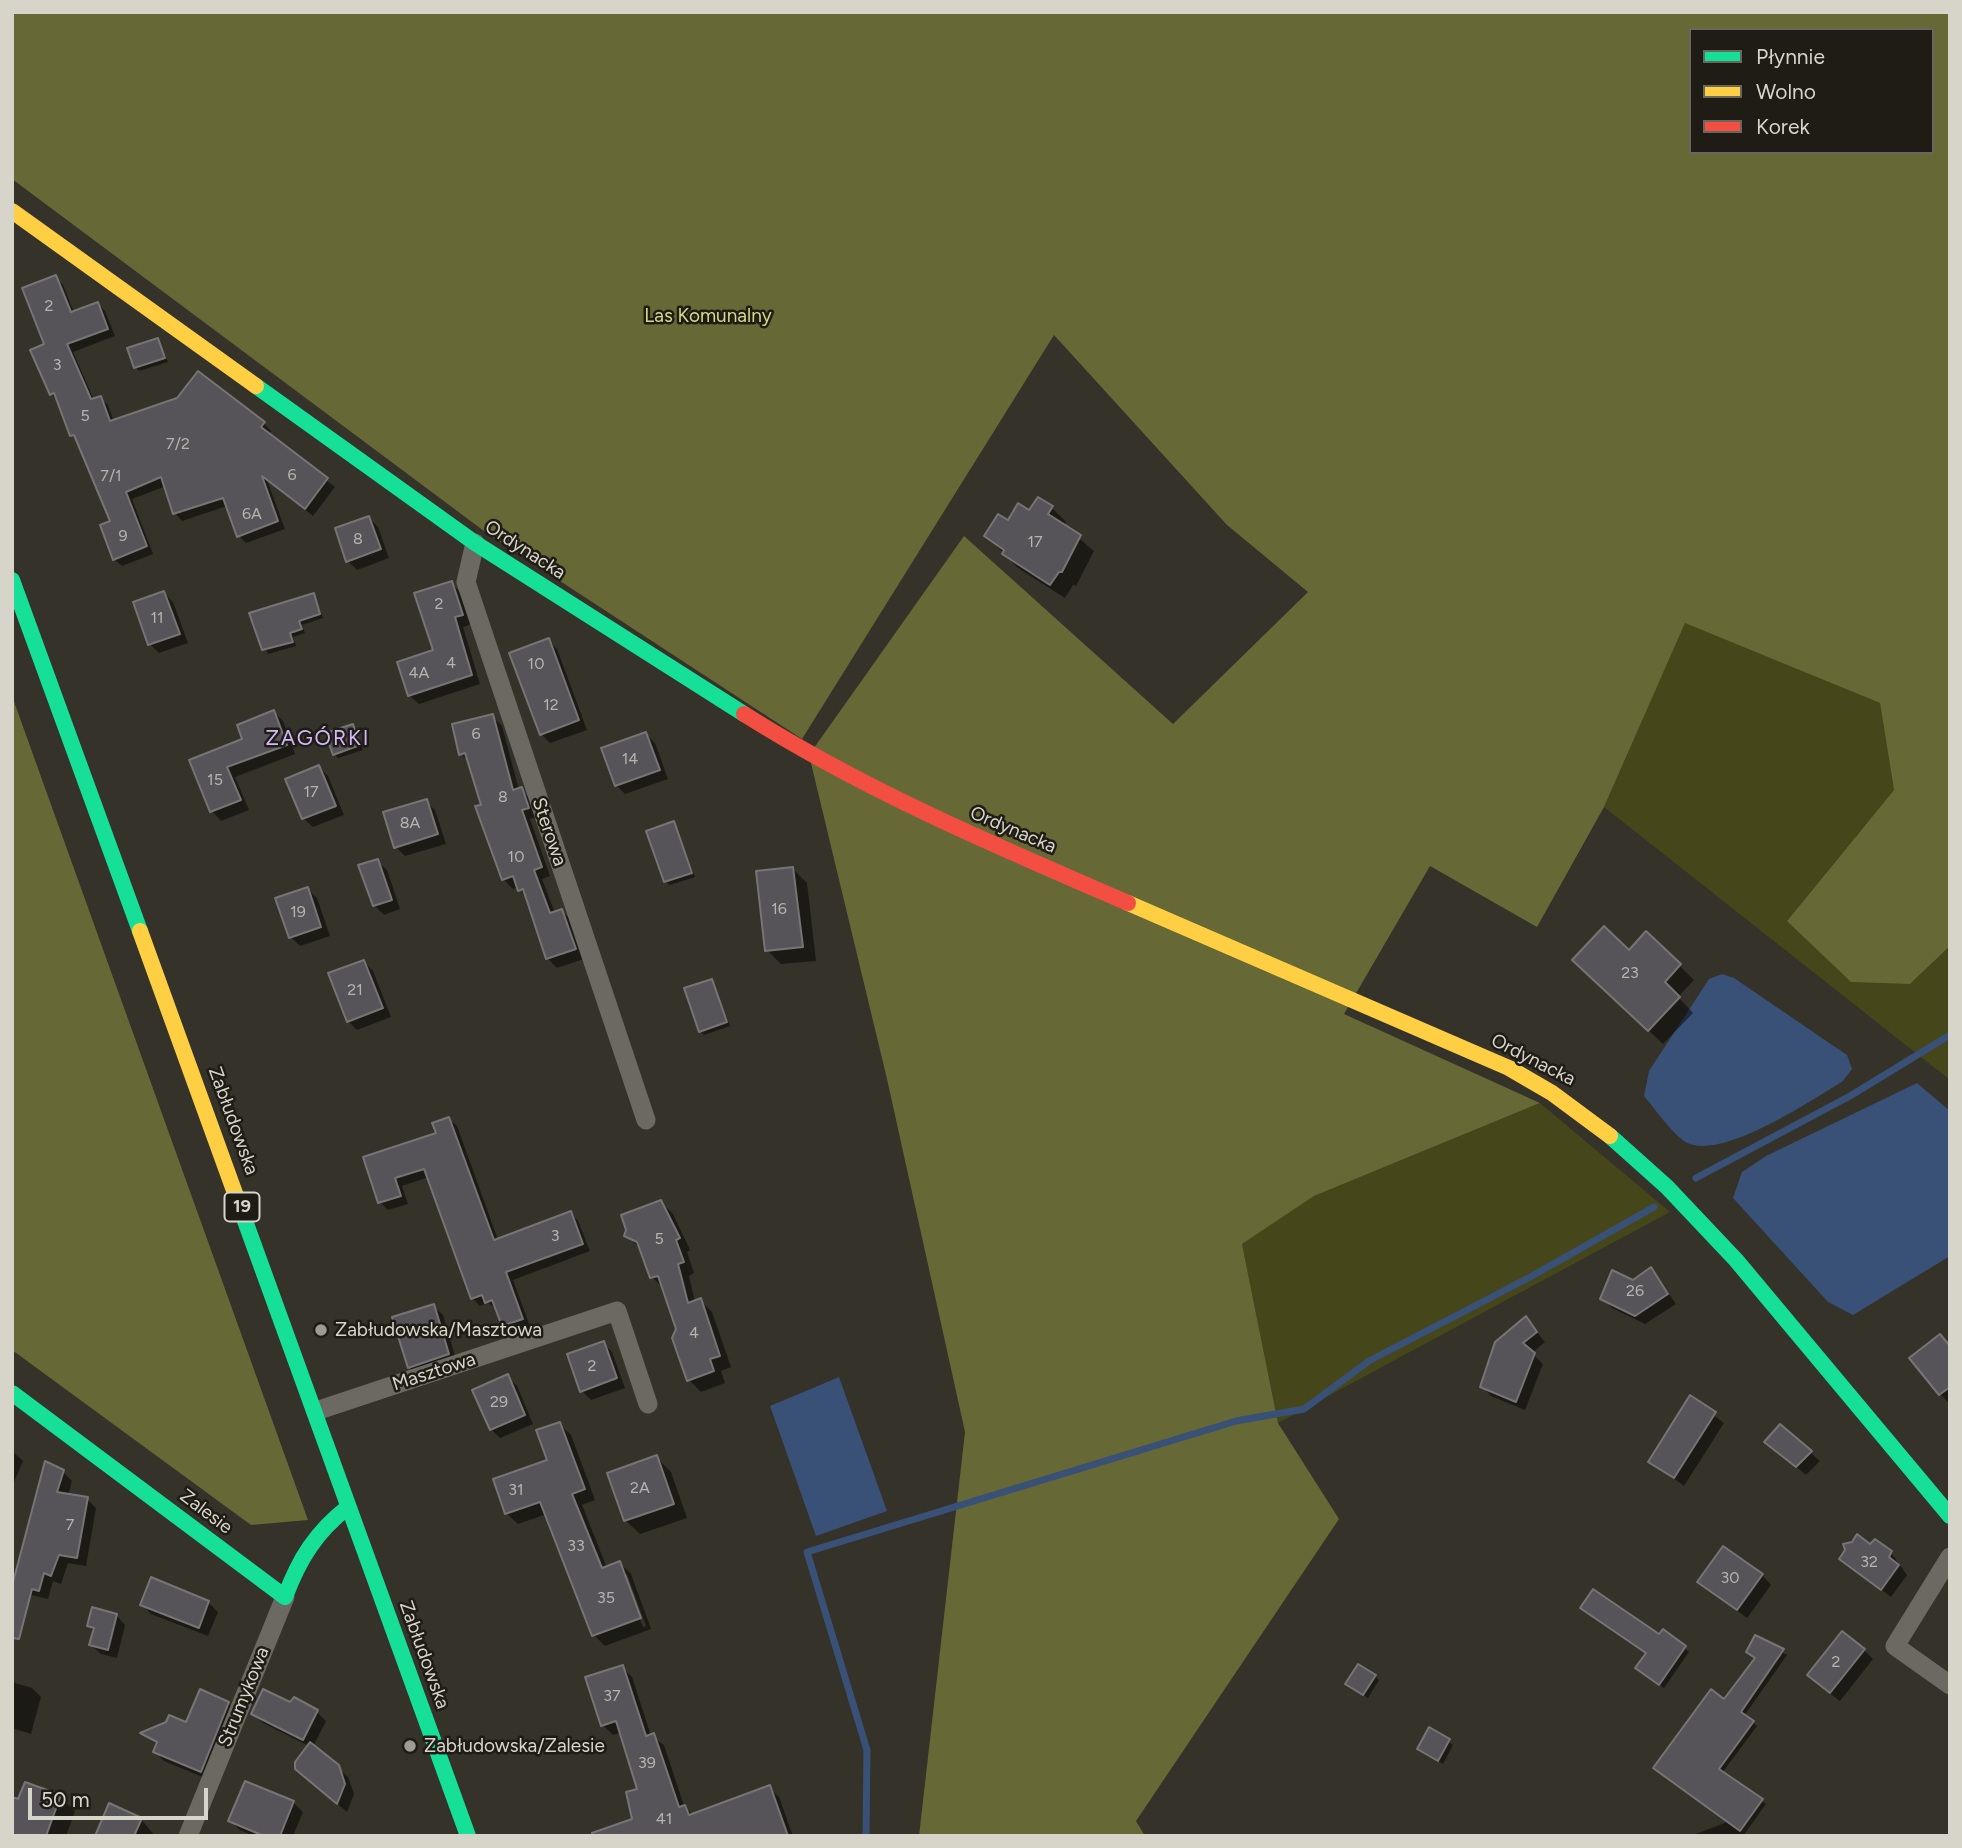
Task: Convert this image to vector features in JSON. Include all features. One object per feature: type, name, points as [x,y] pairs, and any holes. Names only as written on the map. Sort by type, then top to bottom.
[{"type":"main road","name":"Ordynacka","points":[[12,211],[475,543],[791,744],[932,818],[1509,1068],[1563,1098],[1592,1118],[1717,1237],[1950,1516]]},
{"type":"main road","name":"Zabłudowska","points":[[12,580],[316,1411],[348,1507],[468,1836]]},
{"type":"main road","name":"Zalesie","points":[[12,1393],[285,1597]]},
{"type":"main road","points":[[285,1597],[302,1550],[328,1522],[348,1507]]},
{"type":"street","name":"Sterowa","points":[[475,543],[466,582],[646,1120]]},
{"type":"street","name":"Masztowa","points":[[316,1411],[617,1311],[648,1404]]},
{"type":"street","points":[[1950,1557],[1895,1646],[1950,1685]]},
{"type":"street","name":"Strumykowa","points":[[188,1836],[285,1597]]},
{"type":"shaded area","points":[[1685,622],[1880,703],[1894,790],[1787,921],[1910,984],[1950,946],[1950,1080],[1604,807]]},
{"type":"shaded area","points":[[1540,1103],[1670,1212],[1278,1423],[1242,1244],[1314,1196]]},
{"type":"green space","name":"Las Komunalny","points":[[12,12],[1950,12],[1950,946],[1910,984],[1851,982],[1787,921],[1894,790],[1880,703],[1685,623],[1604,807],[1537,927],[1430,866],[1344,1014],[1540,1103],[1314,1196],[1242,1244],[1278,1423],[1339,1519],[1136,1821],[1145,1836],[919,1836],[965,1432],[887,1079],[809,755],[964,536],[1173,724],[1308,592],[1227,525],[1054,335],[802,739],[488,534],[12,179]]},
{"type":"green space","points":[[12,696],[308,1520],[251,1525],[12,1350]]},
{"type":"water","points":[[1722,974],[1734,978],[1847,1055],[1852,1069],[1842,1082],[1764,1127],[1719,1144],[1699,1146],[1678,1136],[1644,1096],[1649,1071],[1709,979]]},
{"type":"water","points":[[1917,1083],[1950,1111],[1950,1256],[1853,1315],[1828,1302],[1733,1198],[1742,1172],[1766,1156]]},
{"type":"water","points":[[839,1377],[887,1511],[816,1536],[770,1406]]},
{"type":"building","points":[[56,275],[71,312],[98,302],[108,329],[67,344],[91,399],[101,396],[110,421],[177,398],[198,371],[265,422],[261,427],[328,478],[305,509],[262,476],[278,521],[237,537],[223,498],[173,514],[161,477],[126,492],[147,546],[113,560],[100,525],[110,521],[74,435],[70,436],[54,393],[50,395],[30,350],[44,344],[22,288]]},
{"type":"building","points":[[158,338],[165,358],[134,368],[127,348]]},
{"type":"building","points":[[1038,497],[1053,506],[1048,514],[1081,535],[1062,572],[1059,572],[1050,585],[1002,554],[1004,550],[984,536],[998,514],[1008,520],[1018,503],[1029,510]]},
{"type":"building","points":[[369,516],[381,549],[346,562],[335,528]]},
{"type":"building","points":[[452,581],[463,615],[455,617],[472,675],[408,696],[397,662],[433,650],[414,593]]},
{"type":"building","points":[[164,591],[180,634],[148,645],[133,602]]},
{"type":"building","points":[[314,593],[320,614],[299,621],[302,629],[290,633],[293,642],[262,650],[249,613]]},
{"type":"building","points":[[549,638],[579,720],[540,735],[509,653]]},
{"type":"building","points":[[274,710],[287,745],[227,767],[241,800],[210,812],[189,760],[242,739],[237,725]]},
{"type":"building","points":[[493,714],[513,790],[522,787],[529,808],[522,810],[542,867],[534,870],[550,913],[562,909],[576,949],[546,959],[523,889],[518,891],[513,876],[502,880],[475,806],[481,805],[465,753],[459,755],[452,724]]},
{"type":"building","points":[[353,724],[360,745],[333,755],[325,733]]},
{"type":"building","points":[[646,732],[660,770],[615,786],[601,748]]},
{"type":"building","points":[[319,765],[336,806],[302,819],[285,779]]},
{"type":"building","points":[[427,799],[438,834],[394,848],[383,812]]},
{"type":"building","points":[[674,821],[692,873],[664,882],[646,831]]},
{"type":"building","points":[[378,859],[392,900],[373,906],[358,865]]},
{"type":"building","points":[[793,867],[803,947],[765,951],[756,871]]},
{"type":"building","points":[[308,887],[321,927],[289,938],[275,898]]},
{"type":"building","points":[[1604,926],[1629,950],[1646,931],[1681,964],[1665,982],[1680,997],[1648,1031],[1572,960]]},
{"type":"building","points":[[364,960],[383,1008],[347,1022],[328,973]]},
{"type":"building","points":[[712,979],[727,1022],[699,1032],[684,988]]},
{"type":"building","points":[[449,1117],[494,1240],[571,1211],[583,1244],[506,1272],[523,1319],[502,1326],[492,1300],[485,1303],[482,1295],[471,1299],[424,1169],[395,1178],[401,1196],[378,1203],[363,1157],[436,1133],[432,1123]]},
{"type":"building","points":[[661,1200],[680,1238],[676,1240],[684,1262],[678,1264],[688,1303],[701,1298],[720,1356],[710,1359],[714,1371],[687,1381],[672,1338],[676,1329],[658,1276],[650,1278],[637,1242],[624,1236],[626,1230],[621,1215]]},
{"type":"building","points":[[1651,1267],[1668,1294],[1635,1316],[1600,1299],[1612,1270],[1633,1280]]},
{"type":"building","points":[[434,1304],[449,1354],[408,1368],[392,1317]]},
{"type":"building","points":[[1526,1316],[1537,1332],[1523,1343],[1535,1353],[1516,1402],[1480,1387],[1495,1342]]},
{"type":"building","points":[[1940,1334],[1950,1346],[1950,1387],[1939,1395],[1909,1358]]},
{"type":"building","points":[[604,1341],[617,1378],[580,1392],[567,1354]]},
{"type":"building","points":[[508,1374],[525,1415],[490,1430],[472,1390]]},
{"type":"building","points":[[1690,1395],[1716,1412],[1674,1478],[1648,1462]]},
{"type":"building","points":[[560,1422],[585,1489],[572,1494],[602,1568],[620,1561],[641,1618],[592,1636],[540,1502],[505,1514],[493,1479],[547,1460],[536,1430]]},
{"type":"building","points":[[1780,1424],[1812,1451],[1796,1467],[1764,1442]]},
{"type":"building","points":[[657,1455],[674,1504],[624,1521],[607,1473]]},
{"type":"building","points":[[45,1461],[64,1470],[57,1492],[88,1497],[77,1558],[59,1555],[51,1576],[44,1573],[39,1591],[32,1589],[19,1639],[12,1638],[12,1586]]},
{"type":"building","points":[[1857,1534],[1870,1544],[1875,1539],[1892,1551],[1889,1557],[1899,1565],[1881,1590],[1839,1559],[1845,1550],[1843,1544],[1852,1542]]},
{"type":"building","points":[[1723,1546],[1763,1574],[1737,1610],[1697,1582]]},
{"type":"building","points":[[151,1577],[209,1601],[199,1628],[140,1605]]},
{"type":"building","points":[[1593,1589],[1659,1634],[1663,1629],[1686,1646],[1659,1685],[1635,1668],[1646,1653],[1580,1608]]},
{"type":"building","points":[[92,1607],[117,1614],[108,1650],[89,1645],[94,1628],[87,1626]]},
{"type":"building","points":[[1842,1631],[1865,1649],[1830,1693],[1807,1675]]},
{"type":"building","points":[[1755,1635],[1784,1649],[1741,1712],[1754,1721],[1719,1769],[1763,1799],[1740,1831],[1653,1768],[1711,1689],[1724,1699],[1755,1658],[1746,1652]]},
{"type":"building","points":[[1358,1664],[1376,1675],[1363,1695],[1345,1684]]},
{"type":"building","points":[[623,1665],[646,1736],[654,1733],[679,1807],[685,1805],[689,1815],[770,1785],[788,1836],[592,1836],[592,1833],[632,1819],[626,1792],[637,1789],[616,1721],[601,1726],[585,1677]]},
{"type":"building","points":[[200,1689],[229,1702],[201,1772],[153,1752],[157,1742],[140,1733],[166,1722],[169,1715],[186,1722]]},
{"type":"building","points":[[263,1689],[290,1702],[294,1697],[318,1710],[303,1740],[251,1714]]},
{"type":"building","points":[[1429,1727],[1450,1739],[1438,1761],[1417,1749]]},
{"type":"building","points":[[310,1742],[339,1765],[345,1784],[337,1804],[295,1769],[295,1762]]},
{"type":"building","points":[[245,1781],[294,1801],[280,1836],[264,1836],[228,1821]]},
{"type":"building","points":[[25,1782],[61,1795],[46,1836],[12,1836],[12,1797],[18,1799]]},
{"type":"building","points":[[109,1803],[142,1818],[134,1836],[95,1836]]},
{"type":"waterway","points":[[1696,1178],[1850,1096],[1950,1035]]},
{"type":"waterway","points":[[866,1836],[867,1750],[807,1552],[1236,1421],[1304,1409],[1369,1361],[1532,1276],[1654,1207]]},
{"type":"traffic: fast","points":[[256,386],[475,543],[744,714]]},
{"type":"traffic: fast","points":[[12,580],[140,931]]},
{"type":"traffic: fast","points":[[1610,1136],[1667,1187],[1736,1260],[1950,1516]]},
{"type":"traffic: fast","points":[[236,1196],[468,1836]]},
{"type":"traffic: fast","points":[[12,1393],[285,1597],[296,1570],[310,1547],[327,1526],[348,1507]]},
{"type":"traffic: slow","points":[[12,211],[256,386]]},
{"type":"traffic: slow","points":[[1128,903],[1509,1068],[1552,1093],[1610,1136]]},
{"type":"traffic: slow","points":[[140,931],[236,1196]]},
{"type":"traffic: jam","points":[[744,714],[884,793],[1128,903]]},
{"type":"place","name":"Zabłudowska/Masztowa","points":[[321,1330]]},
{"type":"place","name":"Zabłudowska/Zalesie","points":[[410,1746]]},
{"type":"district","name":"ZAGÓRKI","points":[[318,739]]}]
